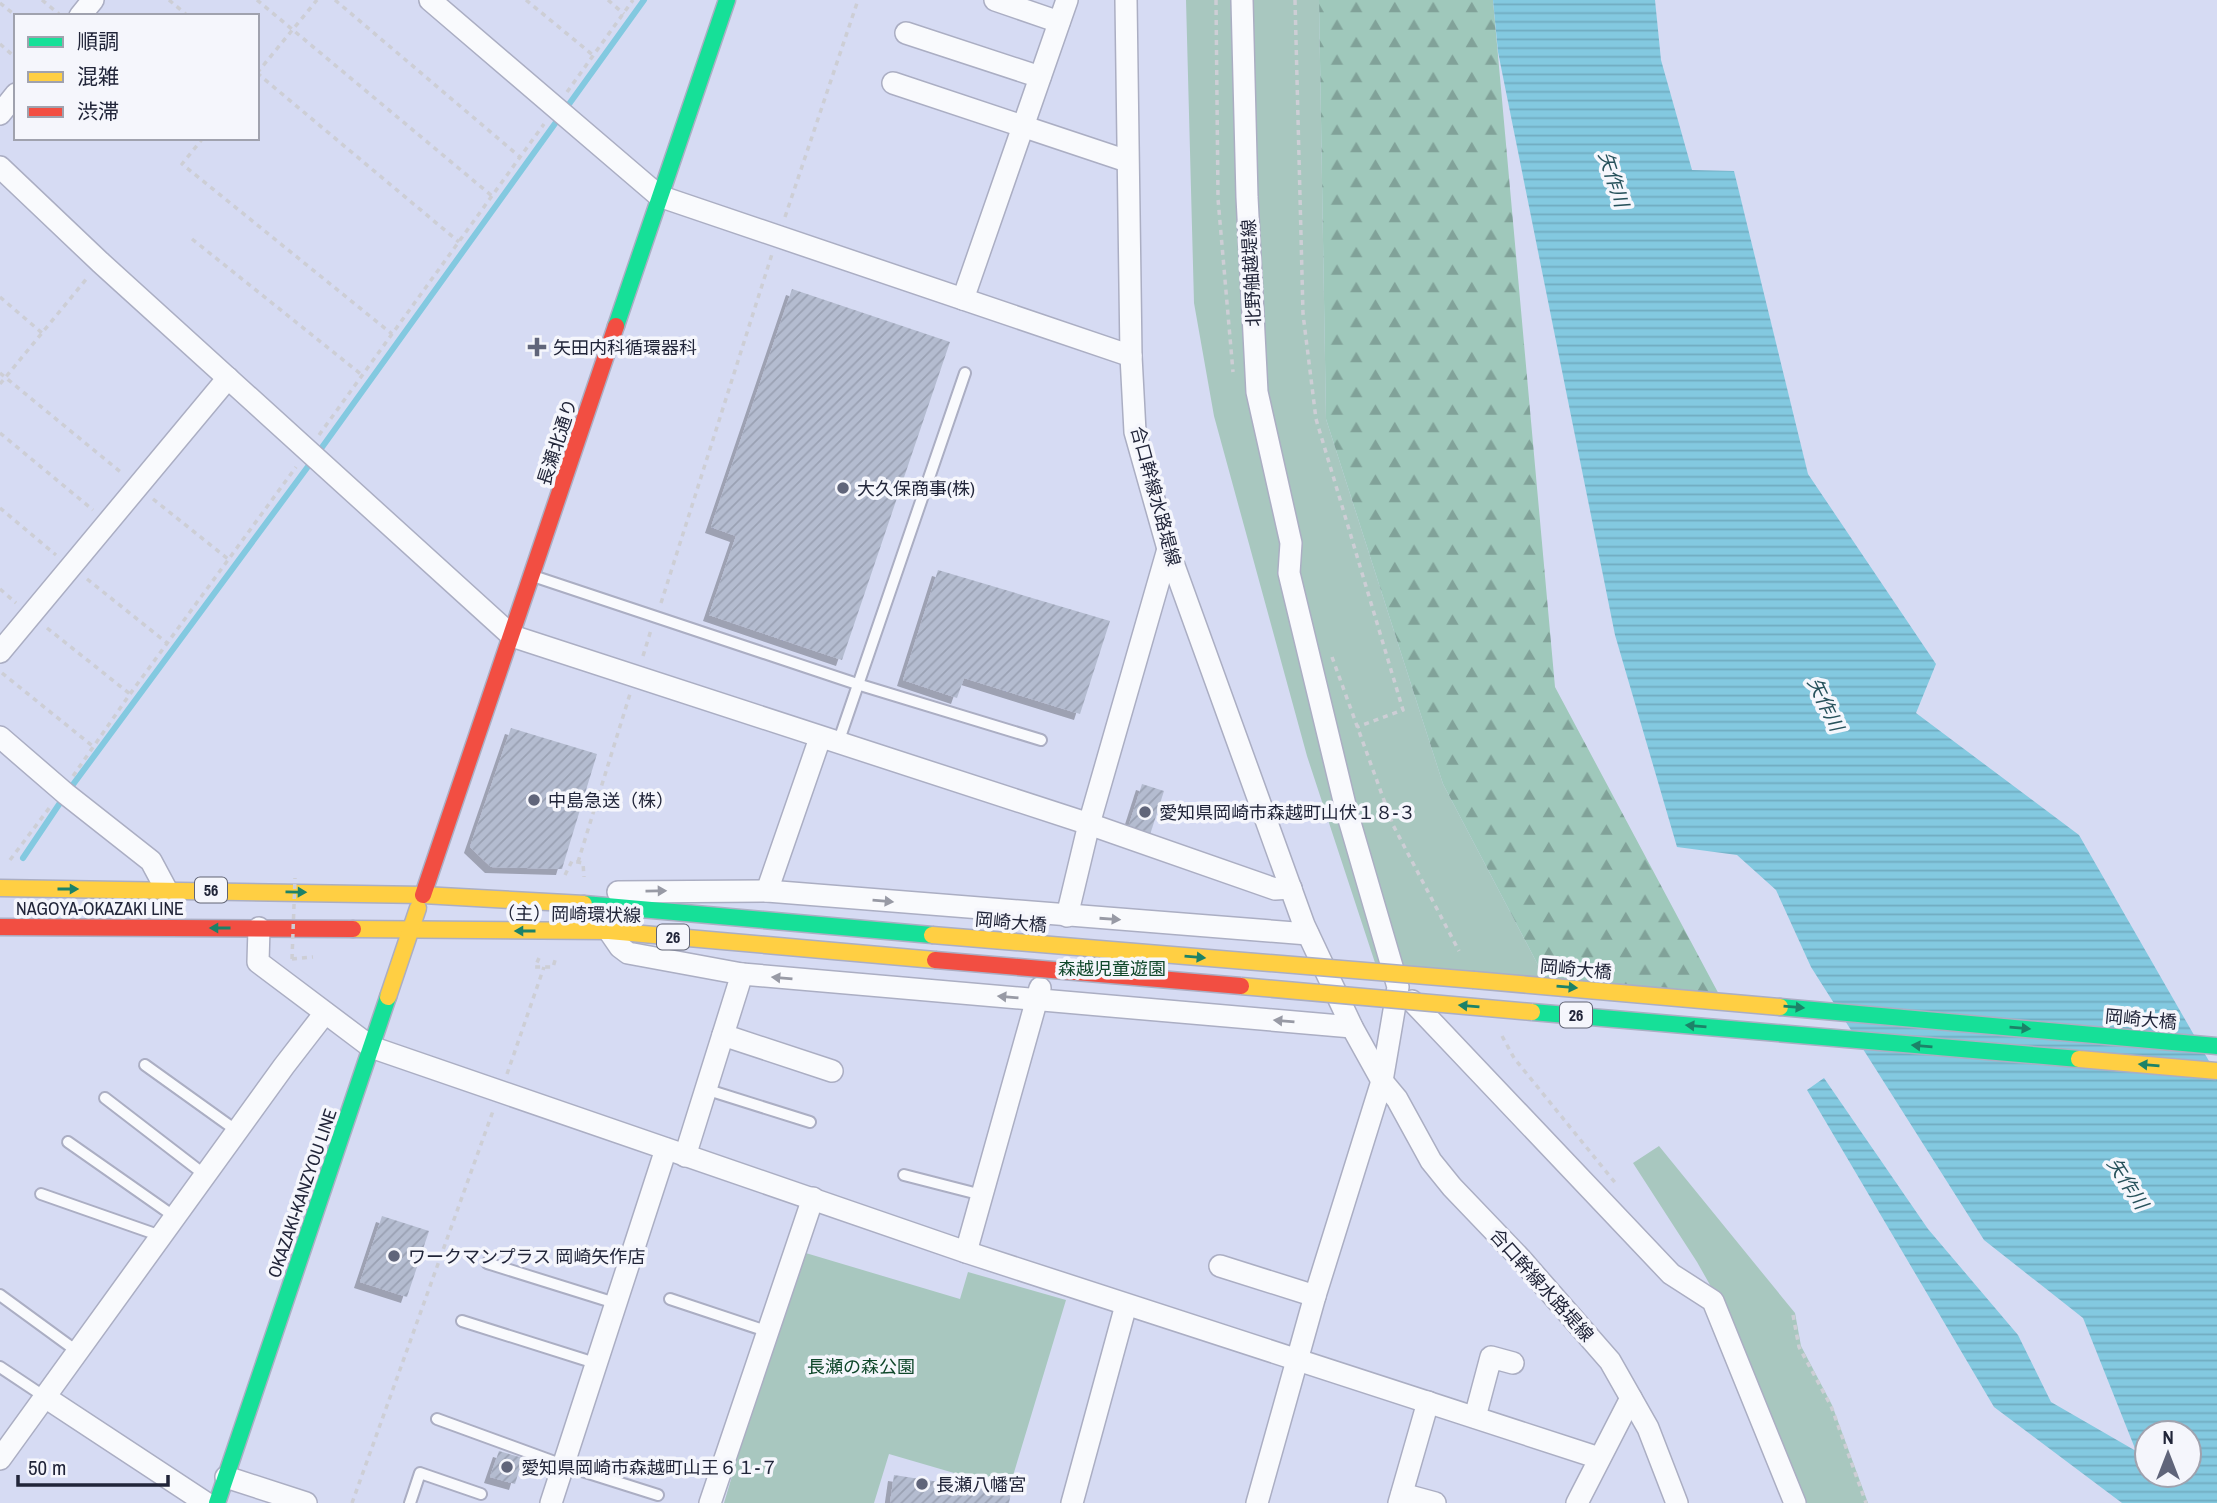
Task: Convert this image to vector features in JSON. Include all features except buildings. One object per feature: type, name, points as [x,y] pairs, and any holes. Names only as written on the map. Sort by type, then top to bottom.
[{"type":"main road","name":"長瀬北通り","points":[[423,895],[727,0]]},
{"type":"main road","name":"NAGOYA-OKAZAKI LINE","points":[[0,888],[423,895]]},
{"type":"main road","name":"（主）岡崎環状線","points":[[423,895],[564,902],[932,935]]},
{"type":"main road","name":"OKAZAKI-KANZYOU LINE","points":[[217,1503],[423,895]]},
{"type":"main road","name":"NAGOYA-OKAZAKI LINE","points":[[0,927],[411,930]]},
{"type":"main road","name":"（主）岡崎環状線","points":[[411,930],[609,931],[2217,1071]]},
{"type":"main road","name":"岡崎大橋","points":[[932,935],[2217,1046]]},
{"type":"street","points":[[82,14],[93,0]]},
{"type":"street","points":[[430,0],[659,196],[1131,356]]},
{"type":"street","points":[[995,0],[1059,22]]},
{"type":"street","points":[[963,299],[1067,0]]},
{"type":"street","name":"合口幹線水路堤線","points":[[1126,0],[1131,356],[1135,432],[1168,549],[1291,888],[1308,934],[1352,1027],[1382,1081],[1397,1099],[1431,1161],[1610,1361],[1648,1428],[1677,1503]]},
{"type":"street","name":"北野舳越堤線","points":[[1242,0],[1247,197],[1257,392],[1291,543],[1289,573],[1292,586],[1346,809],[1398,987]]},
{"type":"street","points":[[906,33],[1040,77]]},
{"type":"street","points":[[894,83],[1127,162]]},
{"type":"street","points":[[0,114],[14,96]]},
{"type":"street","points":[[0,167],[100,262],[512,636],[1089,824],[1275,889],[1291,888]]},
{"type":"street","points":[[0,652],[228,378]]},
{"type":"street","points":[[966,1252],[1168,549]]},
{"type":"street","points":[[0,737],[66,794],[151,861],[166,889]]},
{"type":"street","points":[[767,891],[829,741]]},
{"type":"street","points":[[564,902],[610,892],[767,891],[1308,934]]},
{"type":"street","points":[[259,928],[258,962],[371,1047],[966,1252],[1599,1458]]},
{"type":"street","points":[[609,931],[620,947],[628,953],[742,974],[1352,1027]]},
{"type":"street","points":[[551,1503],[615,1303],[705,1088],[742,974]]},
{"type":"street","points":[[1257,1503],[1315,1296],[1382,1081],[1398,987]]},
{"type":"street","points":[[1398,987],[1671,1274],[1713,1301],[1795,1503]]},
{"type":"street","points":[[0,1459],[325,1013]]},
{"type":"street","points":[[723,1035],[832,1072]]},
{"type":"street","points":[[710,1503],[766,1331],[813,1199]]},
{"type":"street","points":[[1220,1266],[1315,1296]]},
{"type":"street","points":[[1072,1503],[1126,1305]]},
{"type":"street","points":[[1475,1417],[1491,1357],[1513,1363]]},
{"type":"street","points":[[45,1397],[206,1503]]},
{"type":"street","points":[[1577,1503],[1631,1398]]},
{"type":"street","points":[[1428,1402],[1401,1498],[1435,1503]]},
{"type":"street","points":[[226,1477],[306,1503]]},
{"type":"lane","points":[[829,741],[857,684],[965,373]]},
{"type":"lane","points":[[533,576],[857,684],[1041,740]]},
{"type":"lane","points":[[145,1065],[237,1131]]},
{"type":"lane","points":[[705,1088],[810,1122]]},
{"type":"lane","points":[[105,1098],[205,1175]]},
{"type":"lane","points":[[68,1142],[175,1217]]},
{"type":"lane","points":[[904,1175],[982,1195]]},
{"type":"lane","points":[[41,1195],[161,1236]]},
{"type":"lane","points":[[487,1262],[615,1303]]},
{"type":"lane","points":[[0,1295],[78,1352]]},
{"type":"lane","points":[[670,1299],[766,1331]]},
{"type":"lane","points":[[462,1321],[595,1363]]},
{"type":"lane","points":[[0,1367],[45,1397]]},
{"type":"lane","points":[[438,1419],[563,1465],[658,1495]]},
{"type":"lane","points":[[410,1503],[420,1473],[481,1494]]},
{"type":"path","points":[[42,0],[59,14]]},
{"type":"path","points":[[169,0],[186,14]]},
{"type":"path","points":[[257,0],[492,196]]},
{"type":"path","points":[[259,71],[317,0]]},
{"type":"path","points":[[335,0],[520,157]]},
{"type":"path","points":[[526,0],[594,56]]},
{"type":"path","points":[[608,0],[624,14]]},
{"type":"path","points":[[561,101],[633,0]]},
{"type":"path","points":[[668,580],[778,236],[858,0]]},
{"type":"path","points":[[1295,0],[1303,314],[1316,419],[1403,710],[1357,727]]},
{"type":"path","points":[[0,3],[14,14]]},
{"type":"path","points":[[0,44],[14,56]]},
{"type":"path","points":[[259,75],[459,242]]},
{"type":"path","points":[[71,780],[167,643],[545,123]]},
{"type":"path","points":[[201,140],[182,164],[392,334]]},
{"type":"path","points":[[192,239],[362,375]]},
{"type":"path","points":[[0,384],[100,262]]},
{"type":"path","points":[[0,297],[42,333]]},
{"type":"path","points":[[0,373],[228,559]]},
{"type":"path","points":[[0,433],[108,522]]},
{"type":"path","points":[[0,508],[167,643]]},
{"type":"path","points":[[30,615],[131,694]]},
{"type":"path","points":[[1329,648],[1392,825],[1474,980]]},
{"type":"path","points":[[0,671],[95,748]]},
{"type":"path","points":[[578,862],[636,677]]},
{"type":"path","points":[[7,863],[55,801]]},
{"type":"path","points":[[564,879],[572,861],[583,863],[584,879]]},
{"type":"path","points":[[292,959],[295,878]]},
{"type":"path","points":[[536,967],[553,967]]},
{"type":"path","points":[[352,1503],[544,967]]},
{"type":"path","points":[[1497,1025],[1514,1058],[1618,1185]]},
{"type":"path","points":[[1793,1315],[1799,1347],[1831,1406],[1866,1503]]},
{"type":"green space","points":[[1186,0],[1319,0],[1326,419],[1443,784],[1549,986],[1380,978],[1307,756],[1214,416],[1194,303]]},
{"type":"green space","points":[[1319,0],[1493,0],[1555,687],[1722,1000],[1549,986],[1443,784],[1326,419]]},
{"type":"green space","points":[[1659,1146],[1795,1313],[1801,1346],[1832,1405],[1868,1503],[1801,1503],[1718,1299],[1633,1163]]},
{"type":"green space","name":"長瀬の森公園","points":[[799,1251],[960,1299],[968,1272],[1066,1300],[1009,1489],[889,1454],[874,1503],[724,1503]]},
{"type":"water","name":"矢作川","points":[[1493,0],[1655,0],[1661,60],[1692,170],[1734,171],[1808,474],[1936,664],[1916,713],[2079,835],[2217,1075],[2217,1503],[2122,1503],[1994,1407],[1807,1090],[1824,1078],[1928,1229],[2018,1335],[2051,1402],[2133,1449],[2133,1489],[2203,1489],[2203,1419],[2133,1419],[2133,1443],[2083,1318],[1984,1240],[1811,967],[1776,890],[1737,855],[1677,847],[1615,635],[1498,52]]},
{"type":"waterway","points":[[23,858],[66,794],[315,457],[644,0]]},
{"type":"traffic: fast","points":[[616,326],[727,0]]},
{"type":"traffic: fast","points":[[584,904],[932,935]]},
{"type":"traffic: fast","points":[[217,1503],[388,997]]},
{"type":"traffic: fast","points":[[1780,1007],[2217,1046]]},
{"type":"traffic: fast","points":[[1532,1012],[2079,1059]]},
{"type":"traffic: slow","points":[[0,888],[423,895],[584,904]]},
{"type":"traffic: slow","points":[[388,997],[418,908]]},
{"type":"traffic: slow","points":[[353,929],[609,931],[935,960]]},
{"type":"traffic: slow","points":[[932,935],[1474,980]]},
{"type":"traffic: slow","points":[[1474,980],[1780,1007]]},
{"type":"traffic: slow","points":[[1241,986],[1532,1012]]},
{"type":"traffic: slow","points":[[2079,1059],[2217,1071]]},
{"type":"traffic: jam","points":[[423,895],[616,326]]},
{"type":"traffic: jam","points":[[0,927],[353,929]]},
{"type":"traffic: jam","points":[[935,960],[1241,986]]},
{"type":"place","name":"矢田内科循環器科","points":[[537,347]]},
{"type":"place","name":"大久保商事(株)","points":[[843,488]]},
{"type":"place","name":"中島急送（株）","points":[[534,800]]},
{"type":"place","name":"愛知県岡崎市森越町山伏１８‐３","points":[[1145,812]]},
{"type":"place","name":"ワークマンプラス 岡崎矢作店","points":[[394,1256]]},
{"type":"place","name":"愛知県岡崎市森越町山王６１‐７","points":[[507,1467]]},
{"type":"place","name":"長瀬八幡宮","points":[[922,1484]]},
{"type":"park label","name":"森越児童遊園","points":[[1112,968]]}]
